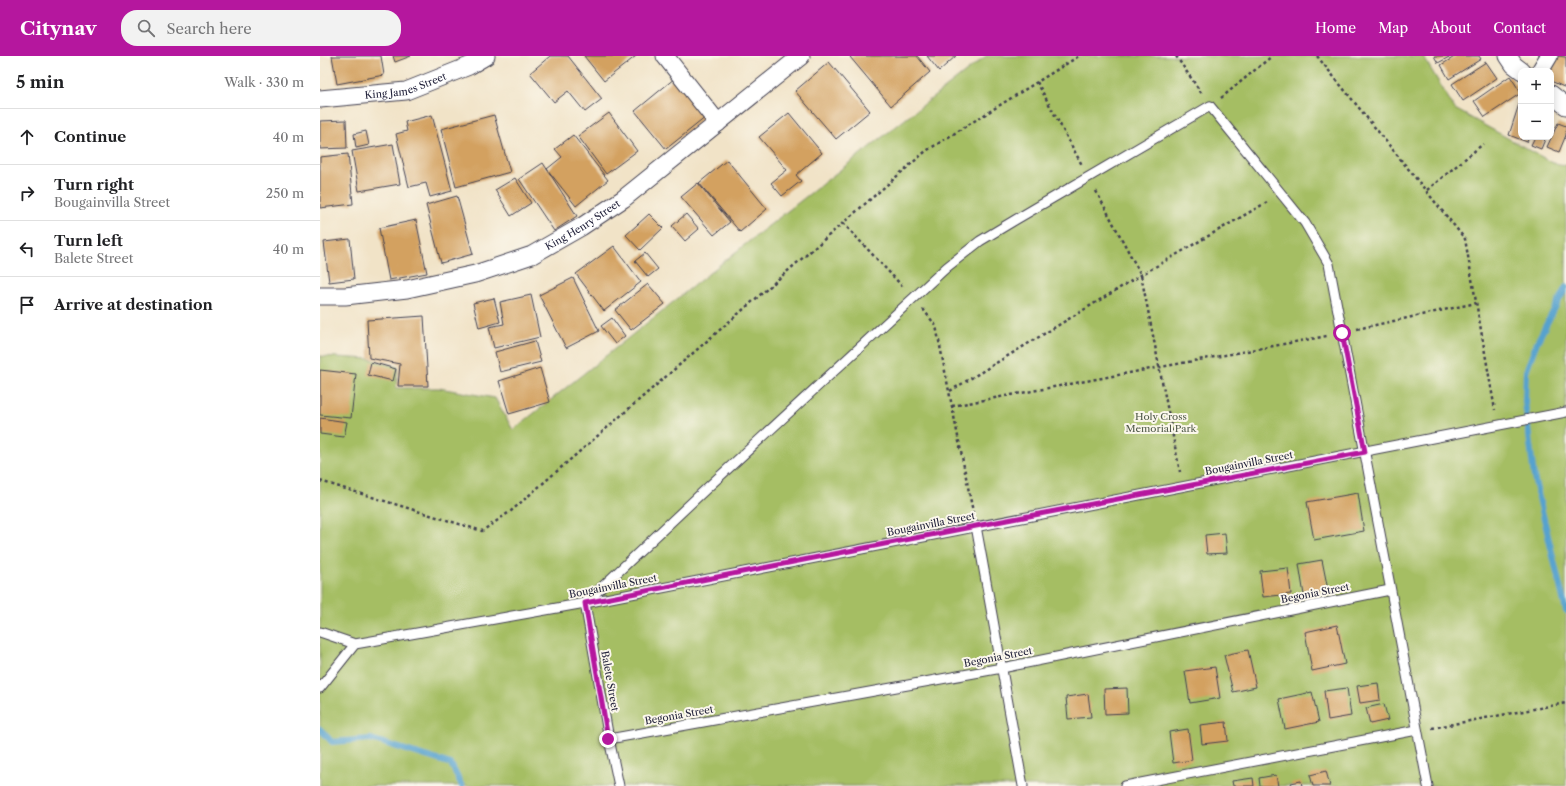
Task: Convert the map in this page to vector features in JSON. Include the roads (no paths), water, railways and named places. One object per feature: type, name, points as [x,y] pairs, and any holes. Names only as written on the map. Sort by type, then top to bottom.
[{"type":"street","name":"King James Street","points":[[320,99],[406,91],[469,66],[486,56]]},
{"type":"street","points":[[665,56],[718,123]]},
{"type":"street","name":"King Henry Street","points":[[320,296],[345,296],[408,289],[475,274],[532,255],[581,227],[623,199],[801,56]]},
{"type":"street","points":[[1508,56],[1518,68]]},
{"type":"street","points":[[1542,68],[1549,56]]},
{"type":"street","points":[[1554,96],[1566,106]]},
{"type":"lane","points":[[585,603],[947,267],[980,241],[1210,106],[1305,223],[1329,264],[1428,786]]},
{"type":"lane","name":"Bougainvilla Street","points":[[355,644],[585,603],[1566,412]]},
{"type":"lane","points":[[976,526],[1023,786]]},
{"type":"lane","name":"Begonia Street","points":[[608,739],[1002,668],[1390,590]]},
{"type":"lane","name":"Balete Street","points":[[585,603],[608,739],[619,786]]},
{"type":"lane","points":[[320,632],[355,644],[320,688]]},
{"type":"lane","points":[[1125,786],[1417,730]]},
{"type":"waterway","points":[[1566,287],[1537,342],[1526,371],[1525,402],[1534,477],[1566,611]]},
{"type":"waterway","points":[[320,729],[332,742],[371,739],[451,764],[462,786]]},
{"type":"park label","name":"Holy Cross Memorial Park","points":[[1161,422]]}]
